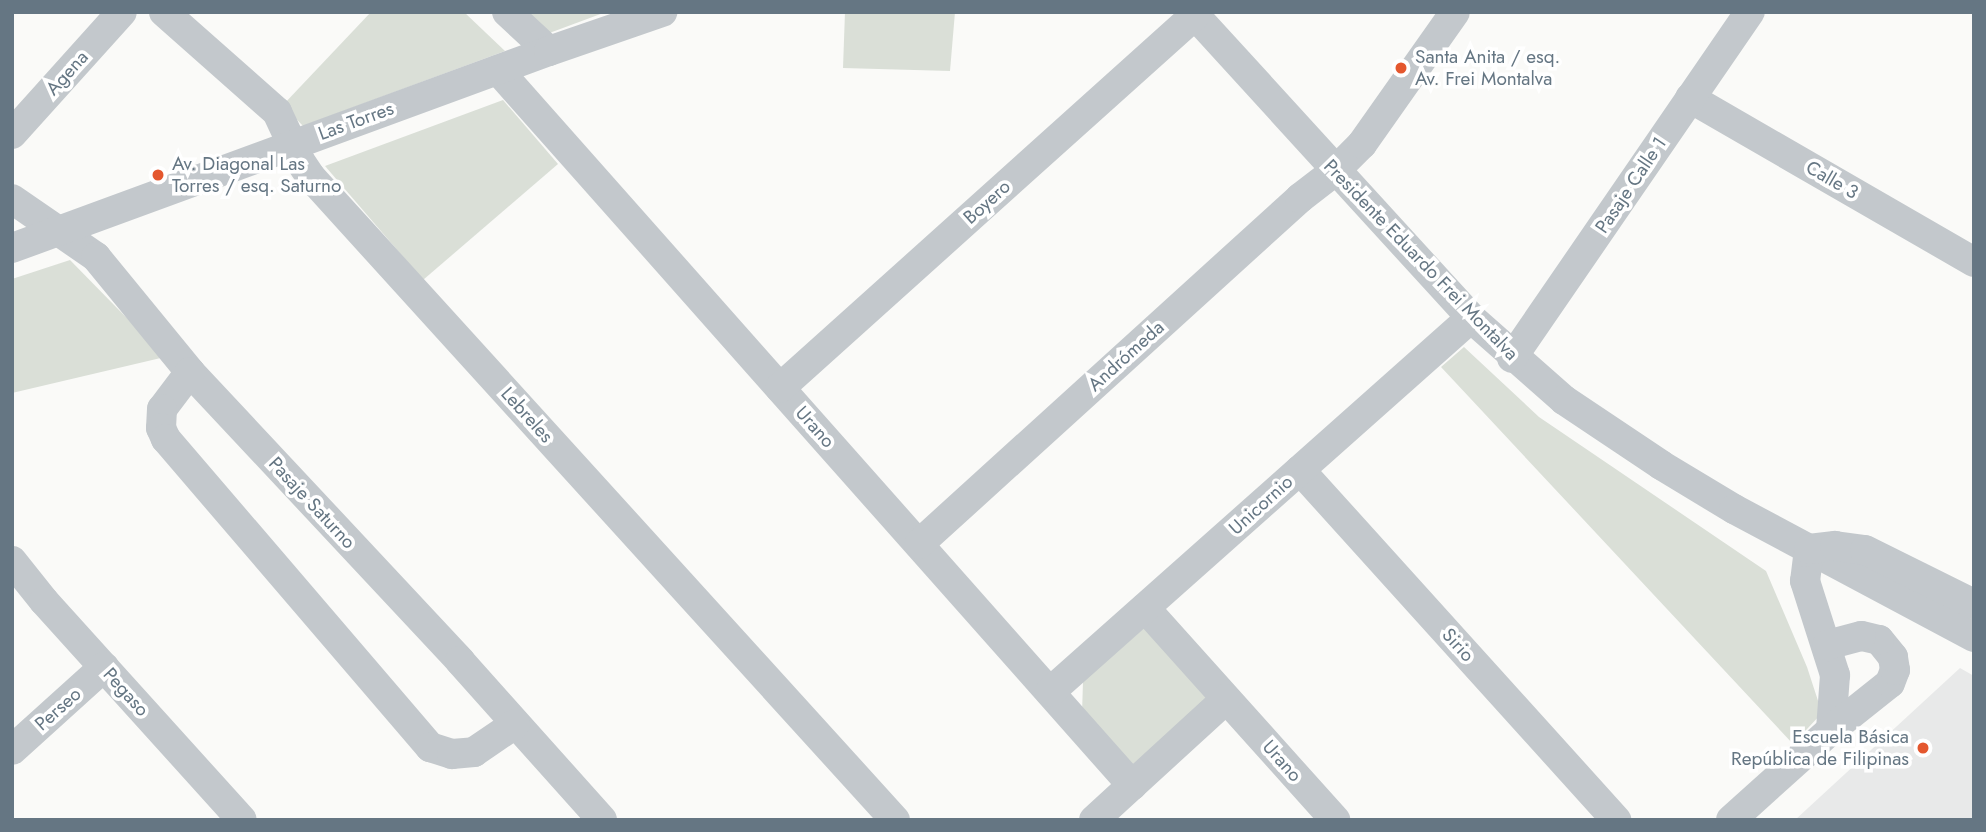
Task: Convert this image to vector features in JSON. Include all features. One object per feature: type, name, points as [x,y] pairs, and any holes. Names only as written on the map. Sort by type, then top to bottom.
[{"type":"street","name":"Agena","points":[[12,134],[122,12]]},
{"type":"street","name":"Lebreles","points":[[164,12],[277,112],[300,162],[310,176],[895,820]]},
{"type":"street","points":[[507,12],[549,51]]},
{"type":"street","name":"Las Torres","points":[[12,248],[662,12]]},
{"type":"street","name":"Andrómeda","points":[[919,544],[1300,198],[1335,171],[1362,144],[1455,12]]},
{"type":"street","name":"Pasaje Calle 1","points":[[1512,358],[1750,12]]},
{"type":"street","name":"Presidente Eduardo Frei Montalva","points":[[1193,14],[1472,318],[1512,358],[1564,400],[1615,436],[1724,503],[1974,637]]},
{"type":"street","name":"Boyero","points":[[780,388],[1193,14]]},
{"type":"street","name":"Urano","points":[[498,70],[1132,785]]},
{"type":"street","name":"Calle 3","points":[[1690,98],[1974,262]]},
{"type":"street","name":"Pasaje Saturno","points":[[12,199],[96,257],[190,372],[602,820]]},
{"type":"street","name":"Unicornio","points":[[1050,692],[1472,318]]},
{"type":"street","points":[[190,372],[162,409],[161,428],[166,439],[430,747],[452,754],[474,752],[515,724]]},
{"type":"street","name":"Sirio","points":[[1300,470],[1616,820]]},
{"type":"street","points":[[1831,730],[1835,676],[1805,581],[1809,550],[1835,546],[1865,550],[1974,604]]},
{"type":"street","name":"Pegaso","points":[[12,561],[240,819]]},
{"type":"street","name":"Urano","points":[[1145,608],[1335,820]]},
{"type":"street","points":[[1731,820],[1831,730],[1890,682],[1895,670],[1888,647],[1870,636],[1827,645]]},
{"type":"street","name":"Perseo","points":[[12,750],[104,667]]},
{"type":"street","points":[[1094,820],[1226,699]]},
{"type":"shaded area","points":[[371,12],[464,12],[505,51],[303,126],[283,105]]},
{"type":"shaded area","points":[[520,12],[606,12],[544,35]]},
{"type":"shaded area","points":[[845,12],[955,12],[950,71],[843,68]]},
{"type":"shaded area","points":[[503,100],[558,164],[423,280],[325,166]]},
{"type":"shaded area","points":[[70,260],[165,357],[12,393],[12,279]]},
{"type":"shaded area","points":[[1464,347],[1539,417],[1766,571],[1807,667],[1822,713],[1793,744],[1441,367]]},
{"type":"shaded area","points":[[1145,627],[1211,699],[1135,768],[1082,713],[1083,681]]},
{"type":"shaded area","name":"Escuela Básica República de Filipinas","points":[[1960,668],[1974,676],[1974,820],[1795,820]]},
{"type":"place","name":"Santa Anita / esq. Av. Frei Montalva","points":[[1401,68]]},
{"type":"place","name":"Av. Diagonal Las Torres / esq. Saturno","points":[[158,175]]},
{"type":"place","name":"Escuela Básica República de Filipinas","points":[[1923,748]]}]
